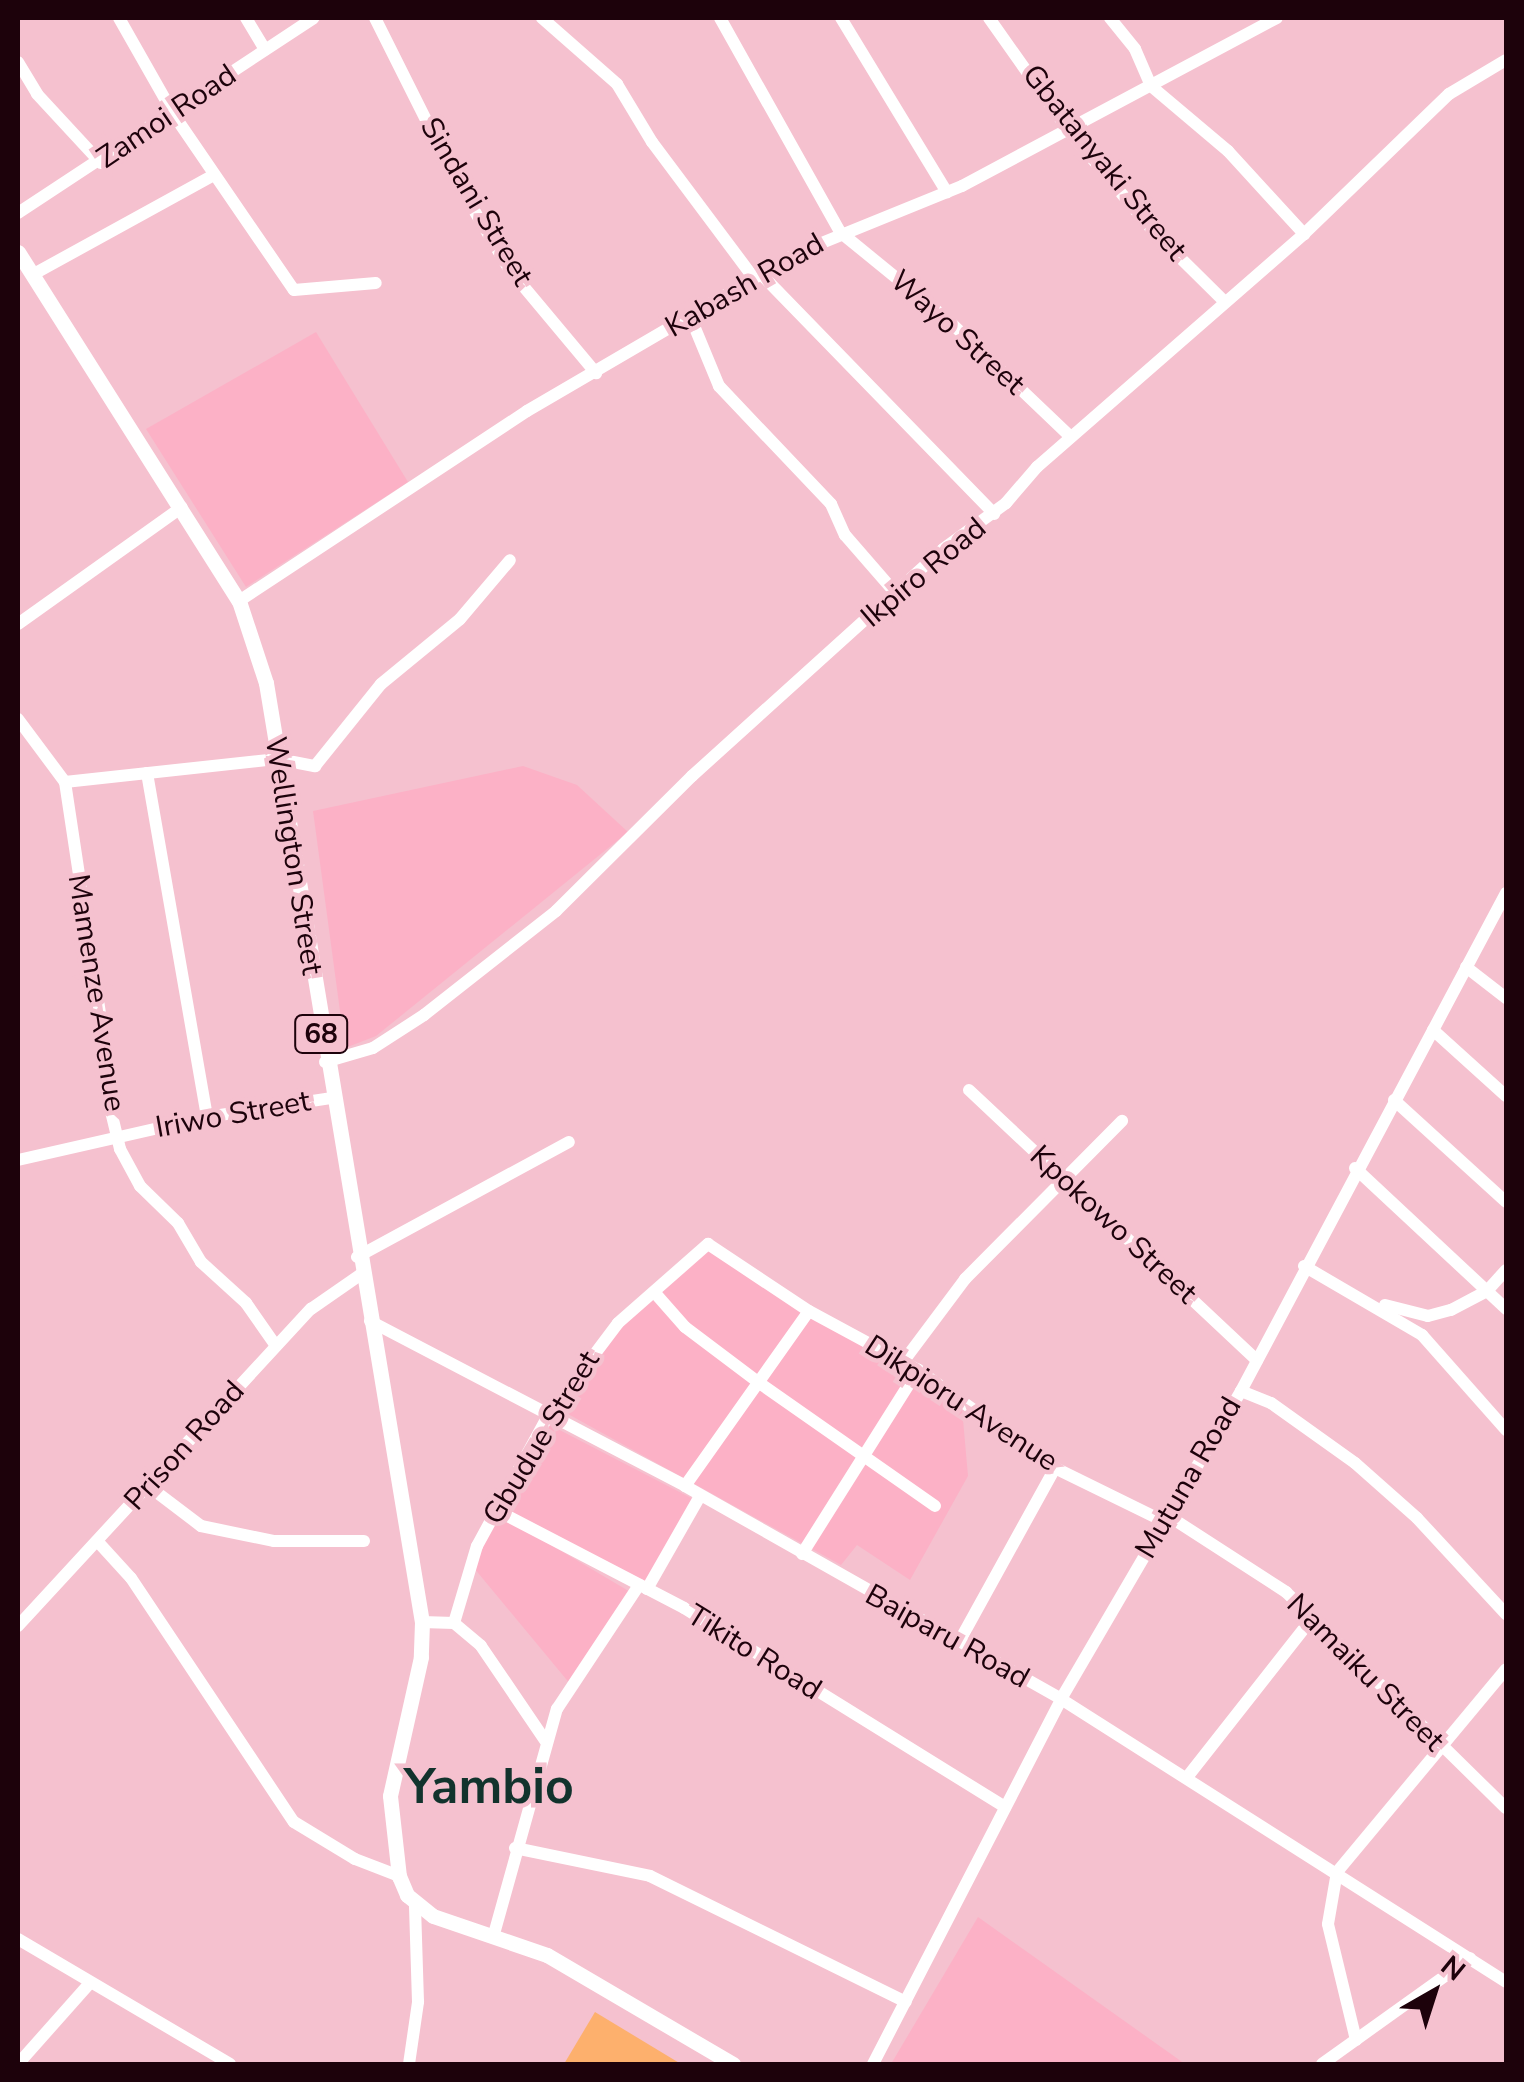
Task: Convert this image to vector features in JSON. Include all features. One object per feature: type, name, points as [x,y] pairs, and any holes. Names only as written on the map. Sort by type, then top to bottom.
[{"type":"main road","name":"Wellington Street","points":[[18,252],[240,601],[266,683],[360,1275],[422,1622],[421,1657],[390,1796],[398,1876]]},
{"type":"main road","points":[[398,1876],[415,1904],[450,1924],[494,1934],[547,1955],[733,2064]]},
{"type":"street","points":[[119,18],[174,115],[294,290],[376,282]]},
{"type":"street","points":[[246,18],[265,50]]},
{"type":"street","name":"Zamoi Road","points":[[18,213],[174,115],[314,18]]},
{"type":"street","name":"Sindani Street","points":[[375,18],[456,180],[509,269],[596,373]]},
{"type":"street","points":[[542,18],[617,84],[652,142],[757,275],[994,514]]},
{"type":"street","points":[[720,18],[840,232]]},
{"type":"street","points":[[841,18],[947,192]]},
{"type":"street","name":"Gbatanyaki Street","points":[[989,18],[1068,130],[1152,231],[1224,302]]},
{"type":"street","points":[[1110,18],[1135,49],[1151,86],[1228,151],[1304,234]]},
{"type":"street","name":"Kabash Road","points":[[240,601],[527,411],[757,275],[840,232],[947,192],[1277,18]]},
{"type":"street","name":"Ikpiro Road","points":[[325,1062],[373,1048],[424,1015],[556,911],[692,776],[898,596],[943,550],[994,514],[1072,437],[1304,234],[1449,94],[1506,60]]},
{"type":"street","points":[[18,62],[37,94],[101,163]]},
{"type":"street","points":[[32,275],[214,175]]},
{"type":"street","name":"Wayo Street","points":[[840,232],[949,321],[1072,437]]},
{"type":"street","points":[[690,316],[720,386],[831,504],[844,535],[898,596]]},
{"type":"street","points":[[18,624],[182,507]]},
{"type":"street","points":[[64,782],[278,759],[315,766],[381,684],[460,619],[510,560]]},
{"type":"street","name":"Mamenze Avenue","points":[[18,719],[64,782],[104,1041],[103,1078],[118,1136],[140,1186],[178,1223],[201,1262],[246,1303],[276,1346]]},
{"type":"street","points":[[147,773],[207,1117]]},
{"type":"street","name":"Mutuna Road","points":[[873,2064],[1060,1698],[1258,1360],[1355,1168],[1506,893]]},
{"type":"street","points":[[1466,967],[1506,998]]},
{"type":"street","points":[[1433,1030],[1506,1096]]},
{"type":"street","name":"Kpokowo Street","points":[[970,1090],[1258,1360]]},
{"type":"street","name":"Iriwo Street","points":[[18,1160],[207,1117],[331,1098]]},
{"type":"street","points":[[1394,1100],[1506,1202]]},
{"type":"street","points":[[903,1362],[965,1279],[1062,1176],[1122,1122]]},
{"type":"street","points":[[358,1257],[569,1142]]},
{"type":"street","points":[[1355,1168],[1506,1309]]},
{"type":"street","name":"Dikpioru Avenue","points":[[716,1244],[809,1311],[918,1370],[1056,1468],[1165,1518]]},
{"type":"street","name":"Gbudue Street","points":[[454,1623],[477,1546],[548,1416],[591,1353],[654,1293],[716,1244]]},
{"type":"street","points":[[1304,1266],[1374,1301],[1422,1335],[1506,1430]]},
{"type":"street","points":[[1374,1301],[1428,1316],[1487,1291],[1506,1270]]},
{"type":"street","name":"Prison Road","points":[[18,1626],[99,1543],[147,1485],[311,1309],[360,1275]]},
{"type":"street","points":[[654,1293],[685,1327],[864,1459],[936,1506]]},
{"type":"street","points":[[685,1486],[809,1311]]},
{"type":"street","name":"Baiparu Road","points":[[370,1321],[685,1486],[1060,1698],[1506,1982]]},
{"type":"street","points":[[802,1554],[918,1370]]},
{"type":"street","points":[[1240,1391],[1271,1403],[1355,1463],[1417,1518],[1506,1614]]},
{"type":"street","points":[[959,1642],[1056,1468]]},
{"type":"street","points":[[147,1485],[201,1526],[274,1540],[364,1541]]},
{"type":"street","points":[[494,1934],[545,1740],[557,1709],[643,1587],[700,1496]]},
{"type":"street","name":"Tikito Road","points":[[496,1510],[643,1587],[1005,1808]]},
{"type":"street","name":"Namaiku Street","points":[[1165,1518],[1313,1617],[1437,1746],[1506,1808]]},
{"type":"street","points":[[99,1543],[131,1578],[294,1822],[355,1859],[398,1876]]},
{"type":"street","points":[[1188,1776],[1313,1617]]},
{"type":"street","points":[[422,1622],[454,1623],[482,1646],[545,1740]]},
{"type":"street","points":[[1356,2040],[1328,1924],[1337,1872],[1437,1746],[1506,1669]]},
{"type":"street","points":[[515,1848],[650,1876],[906,2002]]},
{"type":"street","points":[[410,2064],[418,2002],[415,1904]]},
{"type":"street","points":[[18,1939],[230,2064]]},
{"type":"street","points":[[1322,2064],[1470,1958]]},
{"type":"street","points":[[18,2064],[89,1984]]},
{"type":"shaded area","points":[[316,332],[408,482],[246,587],[146,429]]},
{"type":"shaded area","points":[[523,766],[577,785],[628,832],[376,1036],[345,1048],[313,811]]},
{"type":"shaded area","points":[[706,1240],[962,1408],[968,1476],[910,1580],[857,1545],[841,1565],[559,1409],[624,1321]]},
{"type":"shaded area","points":[[548,1424],[695,1500],[647,1586],[506,1509]]},
{"type":"shaded area","points":[[497,1513],[632,1593],[571,1685],[474,1568]]},
{"type":"shaded area","points":[[978,1917],[1185,2064],[891,2064]]},
{"type":"shaded area","points":[[595,2012],[681,2064],[564,2064]]},
{"type":"district","name":"Yambio","points":[[489,1787]]}]
